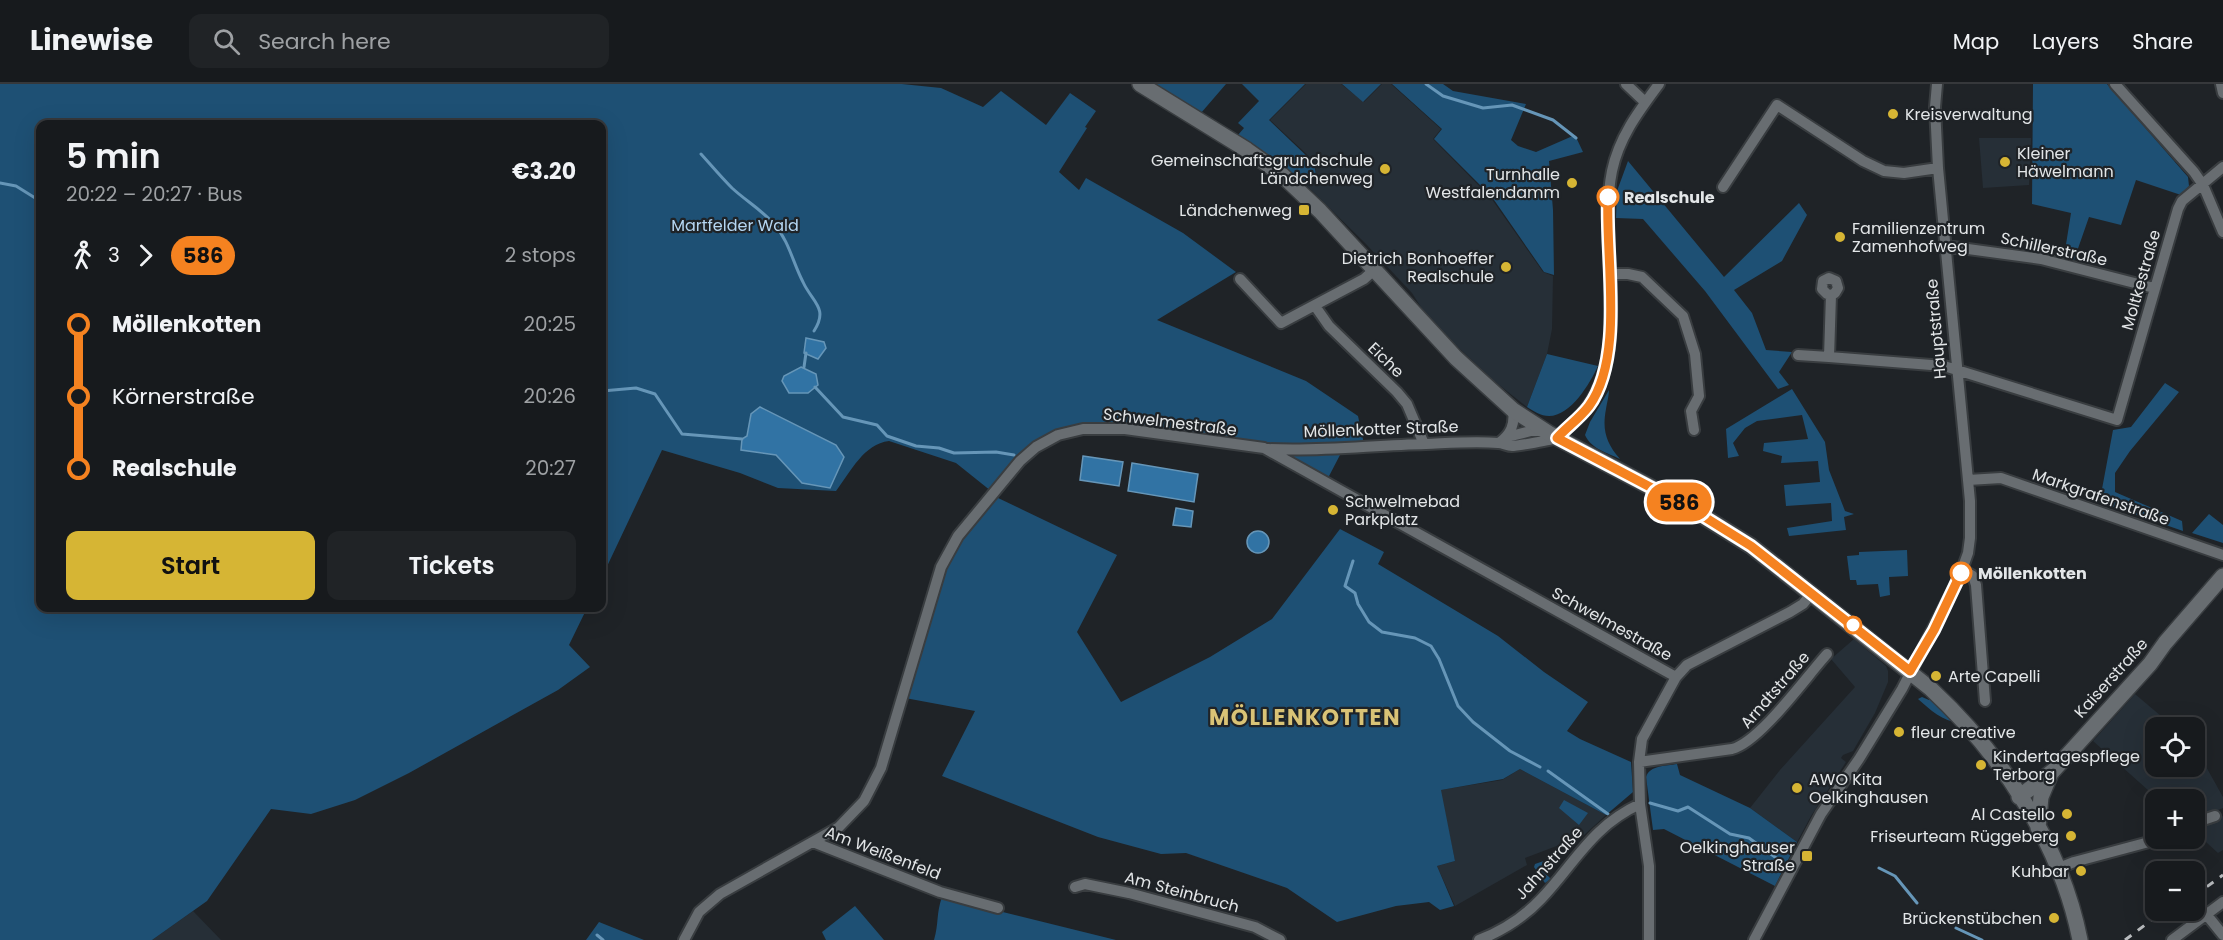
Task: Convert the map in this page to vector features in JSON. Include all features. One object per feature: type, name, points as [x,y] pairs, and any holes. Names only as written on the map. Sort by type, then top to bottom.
[{"type":"main road","points":[[1140,84],[1247,150],[1282,175],[1316,207],[1456,358],[1514,410],[1540,430],[1713,522],[1751,546],[1910,671],[1953,710],[1978,738],[2038,828],[2060,868],[2080,940]]},
{"type":"main road","name":"Kaiserstraße","points":[[2019,797],[2053,771],[2150,664],[2165,643],[2223,576]]},
{"type":"main road","points":[[2038,828],[2041,797],[2053,771]]},
{"type":"street","points":[[1626,84],[1645,102]]},
{"type":"street","points":[[1526,443],[1540,430],[1586,410],[1602,382],[1609,355],[1610,274],[1607,226],[1612,171],[1620,143],[1659,84]]},
{"type":"street","name":"Hauptstraße","points":[[1910,671],[1934,630],[1963,570],[1970,538],[1968,480],[1938,168],[1936,84]]},
{"type":"street","points":[[2115,84],[2204,185],[2223,232]]},
{"type":"street","points":[[2221,84],[2223,93]]},
{"type":"street","points":[[1723,187],[1777,105],[1863,161],[1884,171],[1904,173],[1938,168]]},
{"type":"street","name":"Moltkestraße","points":[[1957,369],[2117,420],[2178,209],[2182,201],[2223,167]]},
{"type":"street","name":"Schillerstraße","points":[[1946,246],[2041,259],[2154,288]]},
{"type":"street","points":[[1240,279],[1281,323],[1364,279],[1374,270]]},
{"type":"street","points":[[1610,274],[1642,277],[1683,316],[1695,354],[1699,396],[1691,411],[1694,430]]},
{"type":"street","points":[[1829,357],[1831,295]]},
{"type":"street","name":"Eiche","points":[[1315,306],[1329,326],[1407,404],[1424,444]]},
{"type":"street","points":[[1798,355],[1944,366],[1957,369]]},
{"type":"street","points":[[1503,440],[1512,430],[1514,410]]},
{"type":"street","name":"Schwelmestraße","points":[[813,842],[839,827],[864,801],[881,768],[941,567],[958,536],[1036,447],[1058,435],[1083,429],[1110,428],[1264,448],[1676,677]]},
{"type":"street","name":"Möllenkotter Straße","points":[[1264,448],[1290,450],[1503,440],[1540,430]]},
{"type":"street","name":"Möllenkotter Straße","points":[[1503,440],[1512,446],[1526,443],[1540,430]]},
{"type":"street","name":"Markgrafenstraße","points":[[1968,480],[2001,477],[2223,555]]},
{"type":"street","points":[[1963,570],[1972,576],[1976,585],[1985,701]]},
{"type":"street","points":[[1649,940],[1649,866],[1640,804],[1639,762],[1642,740],[1676,677],[1687,665],[1790,612],[1803,604],[1812,594]]},
{"type":"street","name":"Arndtstraße","points":[[1639,762],[1732,749],[1745,744],[1762,729],[1827,654]]},
{"type":"street","points":[[1754,940],[1821,814],[1859,759],[1902,689],[1910,671]]},
{"type":"street","name":"Jahnstraße","points":[[1479,940],[1502,929],[1521,916],[1556,881],[1585,844],[1621,812],[1640,804]]},
{"type":"street","points":[[2205,819],[2215,816]]},
{"type":"street","name":"Am Weißenfeld","points":[[684,940],[699,912],[720,894],[813,842],[940,892],[998,908]]},
{"type":"street","points":[[2060,868],[2074,862],[2145,843]]},
{"type":"street","name":"Am Steinbruch","points":[[1075,887],[1081,884],[1095,885],[1151,898],[1256,927],[1280,940]]},
{"type":"street","points":[[2172,940],[2223,902]]},
{"type":"street","points":[[2206,914],[2223,935]]},
{"type":"shaded area","points":[[1306,84],[1341,84],[1364,102],[1382,84],[1391,84],[1441,129],[1433,139],[1491,198],[1543,272],[1553,276],[1552,329],[1547,354],[1527,407],[1494,381],[1429,320],[1412,293],[1306,185],[1316,174],[1314,161],[1270,120]]},
{"type":"shaded area","name":"Kleiner Häwelmann","points":[[1979,138],[2031,138],[2029,185],[1983,188]]},
{"type":"shaded area","points":[[806,338],[824,342],[826,348],[818,359],[804,353]]},
{"type":"shaded area","points":[[801,367],[816,374],[818,385],[808,393],[789,393],[782,381],[784,376]]},
{"type":"shaded area","points":[[760,407],[836,445],[844,457],[830,488],[802,483],[776,455],[741,450],[742,439],[747,436],[751,414]]},
{"type":"shaded area","points":[[1083,456],[1123,462],[1119,486],[1080,480]]},
{"type":"shaded area","points":[[1132,463],[1198,474],[1194,502],[1128,491]]},
{"type":"shaded area","points":[[1176,508],[1193,511],[1191,527],[1173,525]]},
{"type":"shaded area","points":[[1258,531],[1266,534],[1269,542],[1266,550],[1258,553],[1250,550],[1247,542],[1250,534]]},
{"type":"shaded area","points":[[1854,639],[1886,666],[1888,682],[1875,713],[1853,751],[1841,758],[1846,762],[1797,842],[1750,808],[1780,770],[1855,687],[1831,659]]},
{"type":"shaded area","points":[[2135,694],[2162,717],[2145,717],[2145,777],[2205,777],[2205,765],[2223,797],[2223,808],[2205,816],[2205,789],[2147,789],[2093,741]]},
{"type":"shaded area","points":[[1520,769],[1606,815],[1583,836],[1525,858],[1527,865],[1455,906],[1437,866],[1455,861],[1440,790],[1502,780]]},
{"type":"shaded area","points":[[2223,816],[2223,850],[2218,853],[2205,841],[2205,822]]},
{"type":"shaded area","points":[[193,911],[221,940],[152,940]]},
{"type":"green space","name":"Martfelder Wald","points":[[0,84],[902,84],[941,88],[983,107],[1001,91],[1046,125],[1070,93],[1096,111],[1059,172],[1079,190],[1086,178],[1183,233],[1236,272],[1157,320],[1306,381],[1358,416],[1364,444],[1262,445],[1127,426],[1057,432],[991,491],[956,463],[889,441],[872,447],[865,453],[836,491],[778,488],[740,473],[662,450],[606,569],[606,120],[36,120],[36,612],[585,612],[569,645],[590,667],[558,690],[409,773],[355,800],[311,814],[271,809],[207,901],[152,940],[0,940]],"holes":[[[747,436],[830,487],[802,483],[776,455],[741,450],[742,440]]]},
{"type":"green space","points":[[1152,84],[1226,84],[1201,113]]},
{"type":"green space","points":[[1242,84],[1305,84],[1269,120],[1314,163],[1316,175],[1305,186],[1265,153],[1238,135],[1244,128],[1238,123],[1259,101]]},
{"type":"green space","points":[[1342,84],[1381,84],[1363,102]]},
{"type":"green space","points":[[1392,84],[1443,84],[1453,91],[1526,104],[1511,140],[1518,146],[1536,152],[1575,135],[1583,152],[1549,161],[1553,210],[1554,275],[1544,272],[1492,197],[1434,139],[1442,129]]},
{"type":"green space","points":[[2033,84],[2107,84],[2188,177],[2189,186],[2181,195],[2136,180],[2121,225],[2089,217],[2074,260],[2064,257],[2071,213],[2032,204]]},
{"type":"green space","points":[[1628,161],[1724,277],[1799,203],[1807,215],[1782,261],[1734,290],[1752,313],[1766,350],[1792,352],[1779,372],[1789,385],[1778,389],[1705,291],[1643,219],[1616,218],[1617,191]]},
{"type":"green space","points":[[1547,354],[1598,366],[1585,389],[1572,405],[1557,415],[1549,416],[1527,407]]},
{"type":"green space","points":[[2165,383],[2179,392],[2130,451],[2115,473],[2115,492],[2182,521],[2183,531],[2108,505],[2102,499],[2113,430],[2131,427]]},
{"type":"green space","points":[[1792,389],[1825,442],[1829,470],[1845,511],[1854,514],[1844,517],[1846,530],[1789,536],[1787,528],[1832,521],[1831,503],[1786,506],[1784,485],[1820,482],[1818,461],[1781,463],[1782,456],[1763,451],[1764,443],[1808,439],[1802,415],[1757,421],[1745,428],[1733,443],[1739,456],[1728,458],[1726,429]]},
{"type":"green space","points":[[1609,390],[1605,430],[1608,442],[1620,459],[1591,444],[1585,435]]},
{"type":"green space","points":[[1294,455],[1340,455],[1328,478],[1293,459]]},
{"type":"green space","points":[[996,497],[1117,555],[1077,632],[1121,702],[1210,657],[1272,619],[1340,529],[1384,552],[1378,564],[1498,636],[1544,672],[1588,702],[1567,731],[1631,762],[1633,792],[1606,815],[1520,769],[1503,779],[1441,790],[1455,861],[1437,866],[1454,906],[1440,910],[1429,902],[1396,906],[1337,922],[1287,888],[1186,853],[1161,854],[1098,837],[942,776],[975,711],[905,698],[943,568],[961,539]]},
{"type":"green space","points":[[2209,514],[2223,525],[2223,543],[2192,533]]},
{"type":"green space","points":[[1907,550],[1908,576],[1889,577],[1890,595],[1880,597],[1878,584],[1857,585],[1856,580],[1850,580],[1847,556],[1859,555],[1859,552]]},
{"type":"green space","points":[[1922,697],[1929,700],[1931,697],[1959,723],[1932,711],[1918,699]]},
{"type":"green space","points":[[1677,764],[1680,775],[1750,808],[1797,842],[1775,886],[1664,829],[1653,830],[1646,777],[1655,768]]},
{"type":"green space","points":[[1564,800],[1588,813],[1579,825],[1559,808]]},
{"type":"green space","points":[[1561,855],[1546,874],[1551,879],[1545,883],[1534,867],[1535,864]]},
{"type":"green space","points":[[942,897],[1116,940],[934,940]]},
{"type":"green space","points":[[855,906],[884,940],[826,940],[822,932]]},
{"type":"green space","points":[[599,922],[644,940],[586,940]]},
{"type":"waterway","points":[[1426,84],[1443,96],[1483,108],[1512,105],[1553,120],[1576,138]]},
{"type":"waterway","points":[[701,154],[732,188],[764,214],[779,231],[803,282],[818,305],[820,316],[814,331]]},
{"type":"waterway","points":[[0,183],[16,186],[36,198]]},
{"type":"waterway","points":[[804,367],[806,353]]},
{"type":"waterway","points":[[815,387],[843,417],[877,425],[887,436],[916,446],[939,448],[954,453],[996,452],[1014,455]]},
{"type":"waterway","points":[[606,391],[636,388],[655,394],[682,434],[742,439]]},
{"type":"waterway","points":[[1353,561],[1345,586],[1355,593],[1358,604],[1369,622],[1382,632],[1415,638],[1431,646],[1439,659],[1458,706],[1473,722],[1510,751],[1540,767]]},
{"type":"waterway","points":[[1548,771],[1608,814]]},
{"type":"waterway","points":[[1650,803],[1678,811],[1688,807],[1730,834],[1749,838],[1779,860]]},
{"type":"waterway","points":[[1879,868],[1895,876],[1917,903]]},
{"type":"waterway","points":[[1956,928],[1982,940]]},
{"type":"waterway","points":[[597,935],[603,940]]},
{"type":"railway","points":[[2205,888],[2223,875]]},
{"type":"railway","points":[[2125,940],[2150,921]]},
{"type":"bus line","name":"586","points":[[1608,197],[1610,322],[1607,365],[1602,382],[1591,404],[1557,438],[1690,508],[1751,546],[1910,671],[1934,630],[1961,573]]},
{"type":"place","name":"Kreisverwaltung","points":[[1893,114]]},
{"type":"place","name":"Kleiner Häwelmann","points":[[2005,162]]},
{"type":"place","name":"Gemeinschaftsgrundschule Ländchenweg","points":[[1385,169]]},
{"type":"place","name":"Turnhalle Westfalendamm","points":[[1572,183]]},
{"type":"place","name":"Realschule","points":[[1608,197]]},
{"type":"place","name":"Ländchenweg","points":[[1304,210]]},
{"type":"place","name":"Familienzentrum Zamenhofweg","points":[[1840,237]]},
{"type":"place","name":"Dietrich Bonhoeffer Realschule","points":[[1506,267]]},
{"type":"place","name":"Schwelmebad Parkplatz","points":[[1333,510]]},
{"type":"place","name":"Möllenkotten","points":[[1961,573]]},
{"type":"place","name":"Arte Capelli","points":[[1936,676]]},
{"type":"place","name":"fleur creative","points":[[1899,732]]},
{"type":"place","name":"Kindertagespflege Terborg","points":[[1981,765]]},
{"type":"place","name":"AWO Kita Oelkinghausen","points":[[1797,788]]},
{"type":"place","name":"Al Castello","points":[[2067,814]]},
{"type":"place","name":"Friseurteam Rüggeberg","points":[[2071,836]]},
{"type":"place","name":"Oelkinghauser Straße","points":[[1807,856]]},
{"type":"place","name":"Kuhbar","points":[[2081,871]]},
{"type":"place","name":"Brückenstübchen","points":[[2054,918]]},
{"type":"district","name":"MÖLLENKOTTEN","points":[[1305,717]]}]
